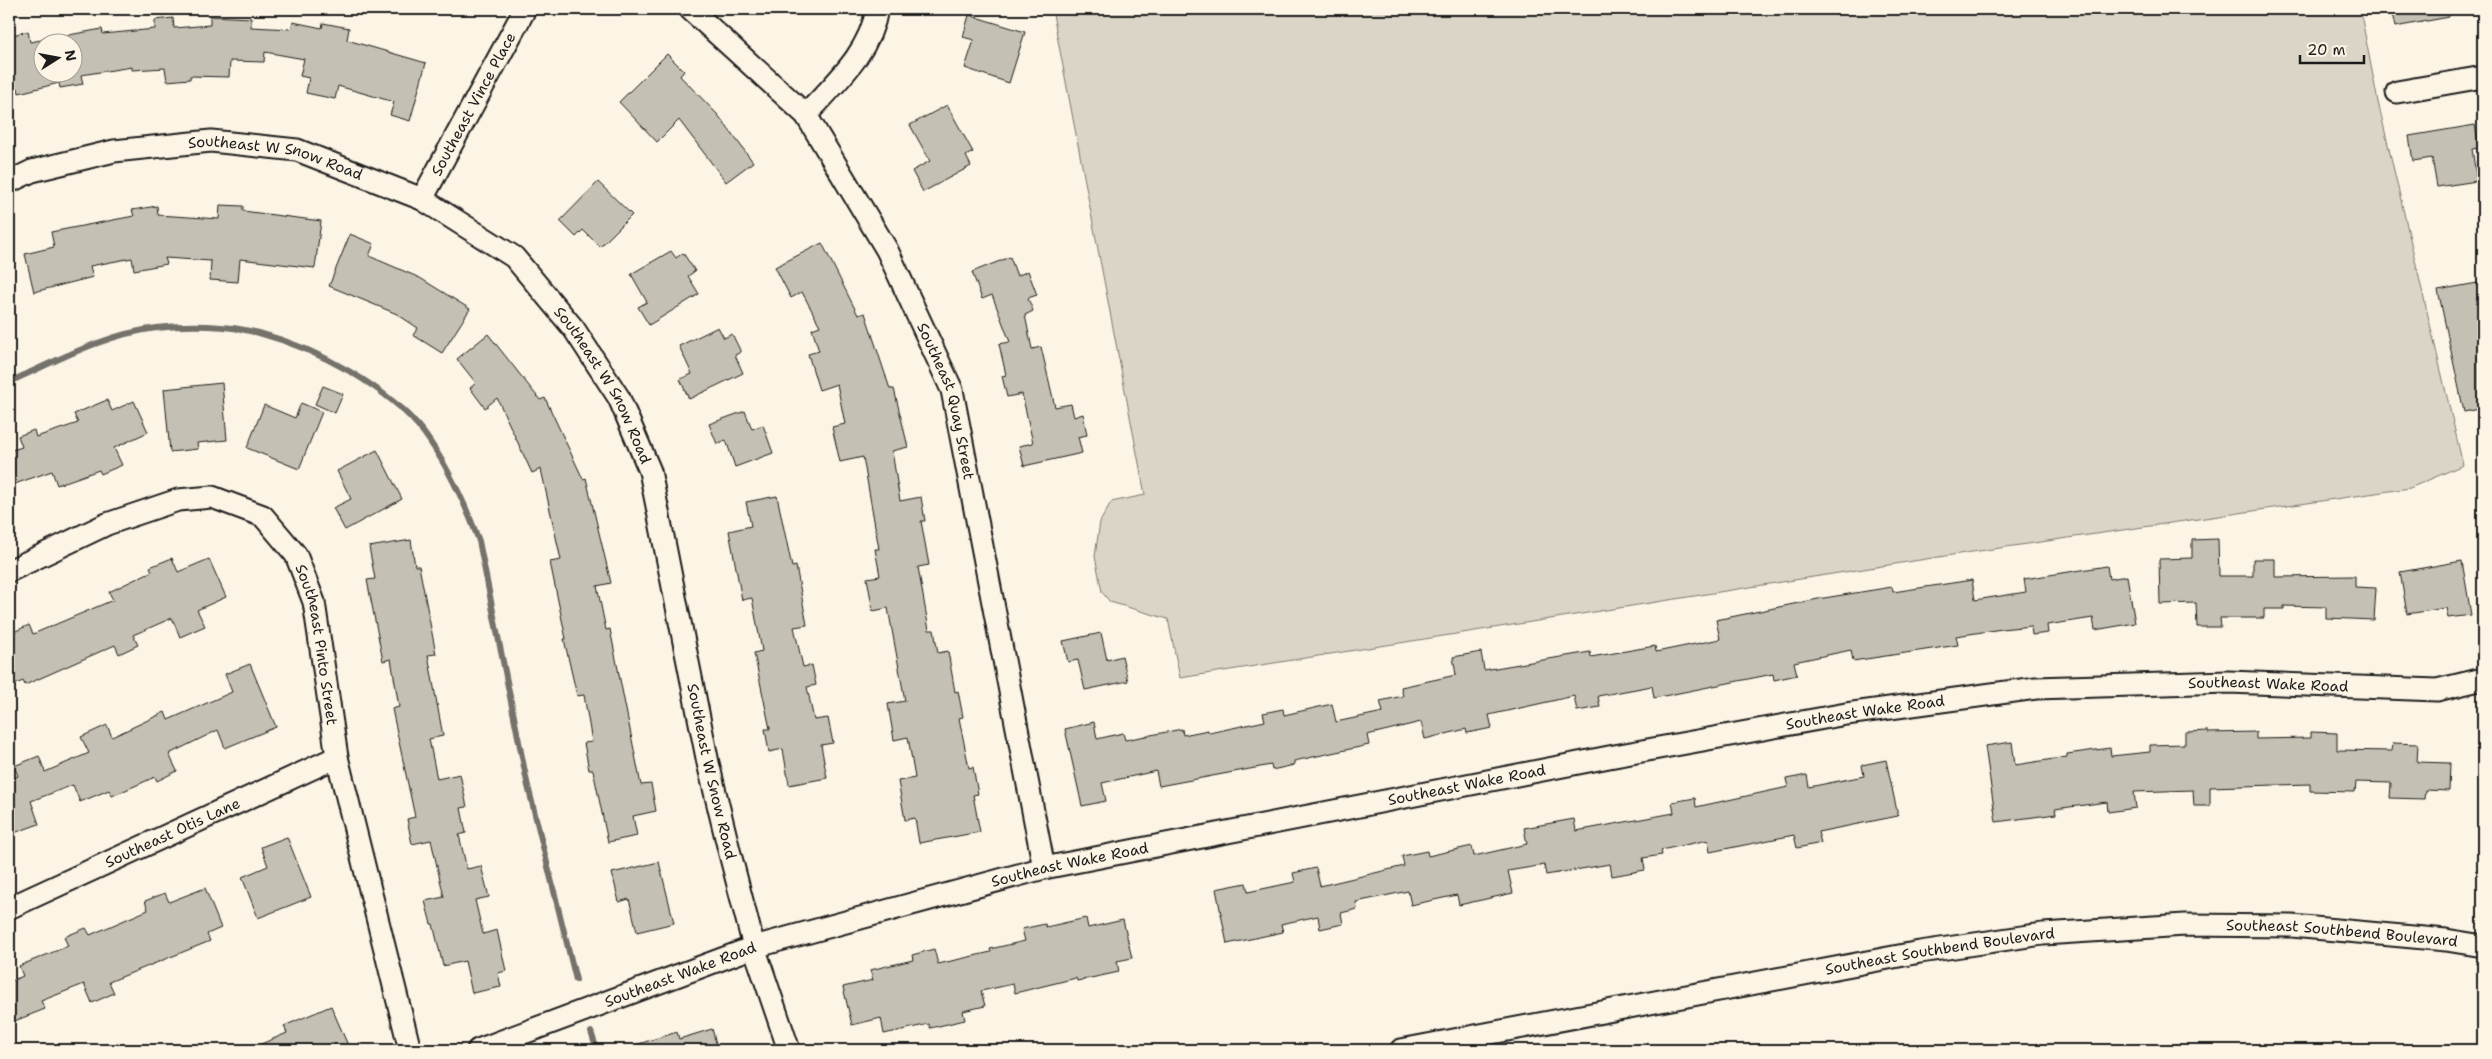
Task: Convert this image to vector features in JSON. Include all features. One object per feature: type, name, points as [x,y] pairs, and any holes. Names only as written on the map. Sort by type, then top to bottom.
[{"type":"street","name":"Southeast Vince Place","points":[[422,199],[525,9]]},
{"type":"street","name":"Southeast Quay Street","points":[[690,9],[806,115],[887,250],[952,390],[1044,868]]},
{"type":"street","points":[[806,115],[854,62],[868,41],[877,9]]},
{"type":"street","points":[[2397,92],[2483,77]]},
{"type":"street","name":"Southeast W Snow Road","points":[[9,182],[32,171],[114,150],[211,142],[297,150],[422,199],[514,257],[574,329],[619,398],[650,471],[708,763],[754,947],[789,1050]]},
{"type":"street","name":"Southeast Pinto Street","points":[[9,571],[107,524],[178,500],[212,497],[263,516],[296,555],[314,602],[337,757],[410,1050]]},
{"type":"street","name":"Southeast Wake Road","points":[[478,1050],[754,947],[1044,868],[1760,729],[1846,714],[2036,688],[2228,682],[2437,690],[2483,679]]},
{"type":"street","name":"Southeast Otis Lane","points":[[9,908],[337,757]]},
{"type":"street","name":"Southeast Southbend Boulevard","points":[[1401,1050],[1920,952],[2042,934],[2185,925],[2292,926],[2446,940],[2483,946]]},
{"type":"shaded area","points":[[1052,9],[2360,9],[2378,102],[2463,465],[2410,488],[1945,556],[1180,678],[1168,619],[1110,602],[1102,592],[1095,556],[1100,522],[1111,502],[1145,495]]},
{"type":"building","points":[[2391,9],[2448,9],[2449,17],[2395,27]]},
{"type":"building","points":[[969,15],[1025,32],[1009,83],[965,68],[974,40],[963,37]]},
{"type":"building","points":[[210,16],[251,18],[251,27],[291,29],[293,22],[322,28],[323,23],[349,28],[347,40],[426,63],[410,121],[390,115],[394,102],[338,86],[335,99],[306,93],[309,78],[300,76],[304,59],[265,52],[264,62],[230,61],[229,77],[190,76],[190,79],[167,81],[165,68],[132,70],[132,67],[82,75],[82,33],[102,29],[103,34],[155,29],[155,20],[173,18],[174,28],[210,25]]},
{"type":"building","points":[[28,31],[30,42],[32,42],[32,82],[82,82],[82,80],[83,84],[60,88],[59,83],[19,93],[18,88],[9,90],[9,36]]},
{"type":"building","points":[[667,54],[684,71],[680,76],[718,115],[753,162],[726,182],[679,120],[657,142],[619,102]]},
{"type":"building","points":[[947,105],[973,152],[966,156],[971,166],[923,192],[912,171],[930,161],[910,125]]},
{"type":"building","points":[[2475,125],[2479,148],[2472,149],[2477,181],[2437,187],[2432,158],[2413,161],[2409,136]]},
{"type":"building","points":[[598,182],[632,215],[600,247],[583,230],[576,237],[560,221]]},
{"type":"building","points":[[220,205],[243,206],[243,211],[321,221],[315,268],[240,259],[238,282],[210,280],[211,261],[165,258],[167,264],[134,270],[132,258],[90,266],[93,277],[34,292],[25,254],[54,247],[51,232],[134,216],[132,210],[157,206],[158,215],[219,219]]},
{"type":"building","points":[[350,234],[374,244],[369,256],[420,278],[470,309],[442,353],[413,335],[418,328],[397,314],[329,286]]},
{"type":"building","points":[[822,243],[858,315],[865,313],[890,389],[894,389],[908,447],[892,451],[900,501],[921,497],[925,521],[921,521],[929,565],[918,567],[929,630],[934,630],[938,653],[948,651],[955,692],[958,691],[963,717],[959,718],[969,768],[973,767],[978,794],[973,795],[980,832],[919,843],[915,818],[905,820],[898,781],[915,778],[908,737],[894,740],[888,704],[905,701],[888,608],[873,611],[867,578],[880,576],[875,549],[879,549],[863,457],[840,462],[832,427],[845,424],[837,384],[819,390],[808,354],[819,351],[812,329],[820,326],[802,292],[791,298],[775,267]]},
{"type":"building","points":[[671,251],[676,258],[683,253],[695,271],[688,276],[699,294],[649,325],[638,307],[647,302],[631,274]]},
{"type":"building","points":[[1010,257],[1017,276],[1028,271],[1037,295],[1028,298],[1033,311],[1025,315],[1032,349],[1041,347],[1055,407],[1071,404],[1074,417],[1083,414],[1087,435],[1078,437],[1082,453],[1024,466],[1019,446],[1033,443],[1022,394],[1007,397],[1002,376],[1006,375],[999,344],[1010,342],[992,295],[982,299],[972,272]]},
{"type":"building","points":[[2483,282],[2483,408],[2464,412],[2438,290]]},
{"type":"building","points":[[718,327],[724,338],[732,334],[741,352],[735,355],[743,373],[689,399],[680,379],[692,374],[679,346]]},
{"type":"building","points":[[488,334],[540,400],[545,398],[583,479],[586,478],[611,583],[597,586],[606,630],[610,629],[641,785],[651,784],[656,811],[633,816],[637,836],[608,842],[593,770],[589,770],[584,743],[592,742],[584,695],[577,696],[564,639],[566,639],[550,562],[561,560],[541,469],[532,473],[497,398],[485,408],[470,388],[476,383],[457,359]]},
{"type":"building","points":[[222,383],[227,440],[197,443],[198,449],[170,452],[164,389]]},
{"type":"building","points":[[323,386],[343,394],[335,413],[315,404]]},
{"type":"building","points":[[107,400],[112,411],[134,401],[148,432],[114,448],[122,465],[101,474],[99,470],[57,485],[52,471],[9,486],[9,451],[22,447],[18,436],[34,430],[36,437],[78,423],[74,414]]},
{"type":"building","points":[[301,403],[322,412],[299,469],[247,448],[264,405],[295,418]]},
{"type":"building","points":[[745,411],[752,429],[763,425],[773,453],[735,467],[726,440],[717,444],[709,424]]},
{"type":"building","points":[[377,450],[402,499],[345,530],[333,508],[351,499],[337,471]]},
{"type":"building","points":[[777,496],[792,567],[796,566],[807,625],[794,627],[803,667],[812,665],[816,685],[807,687],[814,720],[828,718],[833,743],[821,745],[827,778],[789,785],[783,749],[769,752],[765,729],[770,729],[754,653],[762,651],[752,598],[742,600],[729,531],[751,526],[746,502]]},
{"type":"building","points":[[2218,539],[2219,576],[2253,576],[2253,559],[2275,559],[2275,577],[2355,576],[2355,587],[2376,588],[2374,620],[2326,618],[2326,607],[2284,606],[2284,609],[2264,609],[2264,618],[2220,618],[2221,627],[2197,627],[2196,603],[2160,604],[2159,559],[2192,558],[2192,540]]},
{"type":"building","points":[[411,540],[415,566],[419,566],[436,654],[428,655],[443,736],[429,739],[437,779],[460,774],[467,807],[461,808],[466,833],[459,835],[467,869],[481,866],[489,897],[475,900],[483,934],[497,930],[506,971],[498,973],[501,987],[472,993],[465,961],[443,966],[433,924],[431,924],[425,901],[444,897],[431,840],[412,844],[407,819],[415,817],[392,709],[399,707],[391,659],[383,661],[367,580],[375,579],[369,547]]},
{"type":"building","points":[[172,558],[178,572],[209,559],[226,597],[197,610],[205,626],[180,637],[172,618],[133,635],[138,645],[119,654],[115,645],[25,685],[23,681],[9,687],[9,634],[29,625],[33,634],[113,600],[109,592],[152,571],[150,567]]},
{"type":"building","points":[[2462,561],[2471,615],[2448,618],[2446,608],[2407,614],[2400,572]]},
{"type":"building","points":[[2107,566],[2109,579],[2127,576],[2135,623],[2095,630],[2093,618],[2047,625],[2048,633],[2032,635],[2031,626],[2002,629],[1956,636],[1958,645],[1853,661],[1851,650],[1794,662],[1797,675],[1774,680],[1773,674],[1654,698],[1652,686],[1598,696],[1600,707],[1577,711],[1574,696],[1489,715],[1492,728],[1467,733],[1466,729],[1425,739],[1421,722],[1367,735],[1369,745],[1294,761],[1294,765],[1272,770],[1271,765],[1159,786],[1156,771],[1102,783],[1106,801],[1082,806],[1065,729],[1094,722],[1097,739],[1123,733],[1125,740],[1182,729],[1183,735],[1208,730],[1209,733],[1265,721],[1263,713],[1283,709],[1284,715],[1332,704],[1336,722],[1383,712],[1380,701],[1403,696],[1401,687],[1456,675],[1453,657],[1481,652],[1484,670],[1590,652],[1591,657],[1655,646],[1656,652],[1720,639],[1716,620],[1818,599],[1892,587],[1893,592],[1972,580],[1975,600],[2026,592],[2024,579]]},
{"type":"building","points":[[1101,633],[1107,660],[1122,656],[1128,681],[1085,690],[1078,660],[1068,662],[1063,641]]},
{"type":"building","points":[[250,664],[276,727],[225,748],[218,730],[169,754],[177,771],[157,781],[155,777],[112,796],[109,790],[80,802],[73,785],[31,801],[39,824],[14,833],[9,820],[9,779],[18,776],[14,766],[39,756],[45,772],[89,753],[81,737],[107,725],[112,737],[165,712],[168,720],[232,692],[225,674]]},
{"type":"building","points":[[2208,731],[2208,733],[2256,732],[2256,739],[2311,738],[2311,732],[2337,733],[2337,750],[2392,751],[2393,743],[2418,744],[2417,762],[2450,763],[2449,791],[2425,790],[2424,799],[2390,798],[2391,783],[2356,782],[2355,792],[2310,791],[2310,784],[2210,787],[2210,806],[2194,806],[2193,790],[2134,792],[2136,808],[2108,812],[2107,802],[2055,809],[2056,814],[1996,822],[1985,746],[2012,742],[2015,765],[2067,757],[2067,754],[2110,748],[2111,756],[2150,752],[2150,745],[2185,744],[2185,732]]},
{"type":"building","points":[[1886,760],[1898,816],[1818,832],[1821,843],[1797,848],[1794,835],[1710,852],[1708,840],[1661,850],[1662,855],[1643,858],[1645,870],[1612,876],[1610,864],[1546,875],[1544,865],[1508,871],[1513,893],[1459,905],[1457,895],[1411,905],[1408,891],[1356,902],[1357,909],[1341,913],[1343,924],[1320,929],[1318,916],[1281,924],[1283,932],[1227,944],[1216,889],[1246,883],[1248,892],[1295,882],[1293,873],[1316,868],[1320,886],[1404,866],[1402,856],[1427,851],[1428,856],[1472,846],[1474,856],[1527,844],[1524,828],[1574,819],[1576,831],[1674,813],[1672,802],[1695,798],[1696,807],[1788,787],[1786,779],[1807,775],[1809,787],[1864,776],[1862,765]]},
{"type":"building","points":[[287,837],[311,897],[258,918],[242,877],[268,866],[261,847]]},
{"type":"building","points":[[659,862],[674,923],[637,932],[629,899],[619,902],[612,873]]},
{"type":"building","points":[[205,888],[221,928],[207,934],[210,941],[109,982],[114,993],[92,1003],[84,984],[41,1001],[45,1009],[12,1022],[9,1013],[9,982],[23,976],[19,966],[68,946],[64,937],[86,928],[90,935],[148,910],[145,901],[165,893],[169,902]]},
{"type":"building","points":[[1086,918],[1088,928],[1123,920],[1132,958],[1117,961],[1119,972],[1077,981],[1076,978],[1015,993],[1013,984],[981,991],[985,1006],[963,1011],[965,1020],[930,1028],[929,1024],[884,1034],[881,1018],[852,1025],[843,987],[873,980],[870,970],[913,960],[912,955],[934,949],[938,964],[991,952],[990,949],[1025,941],[1022,929],[1045,924],[1046,927]]},
{"type":"building","points":[[331,1006],[350,1050],[247,1050],[287,1033],[284,1026]]},
{"type":"building","points":[[712,1029],[718,1050],[632,1050],[632,1046],[677,1032],[679,1039]]},
{"type":"waterway","points":[[9,382],[81,349],[138,331],[169,327],[221,327],[259,333],[303,348],[349,371],[371,385],[409,416],[424,433],[448,472],[462,499],[479,541],[527,782],[576,980]]},
{"type":"waterway","points":[[591,1032],[597,1050]]}]
